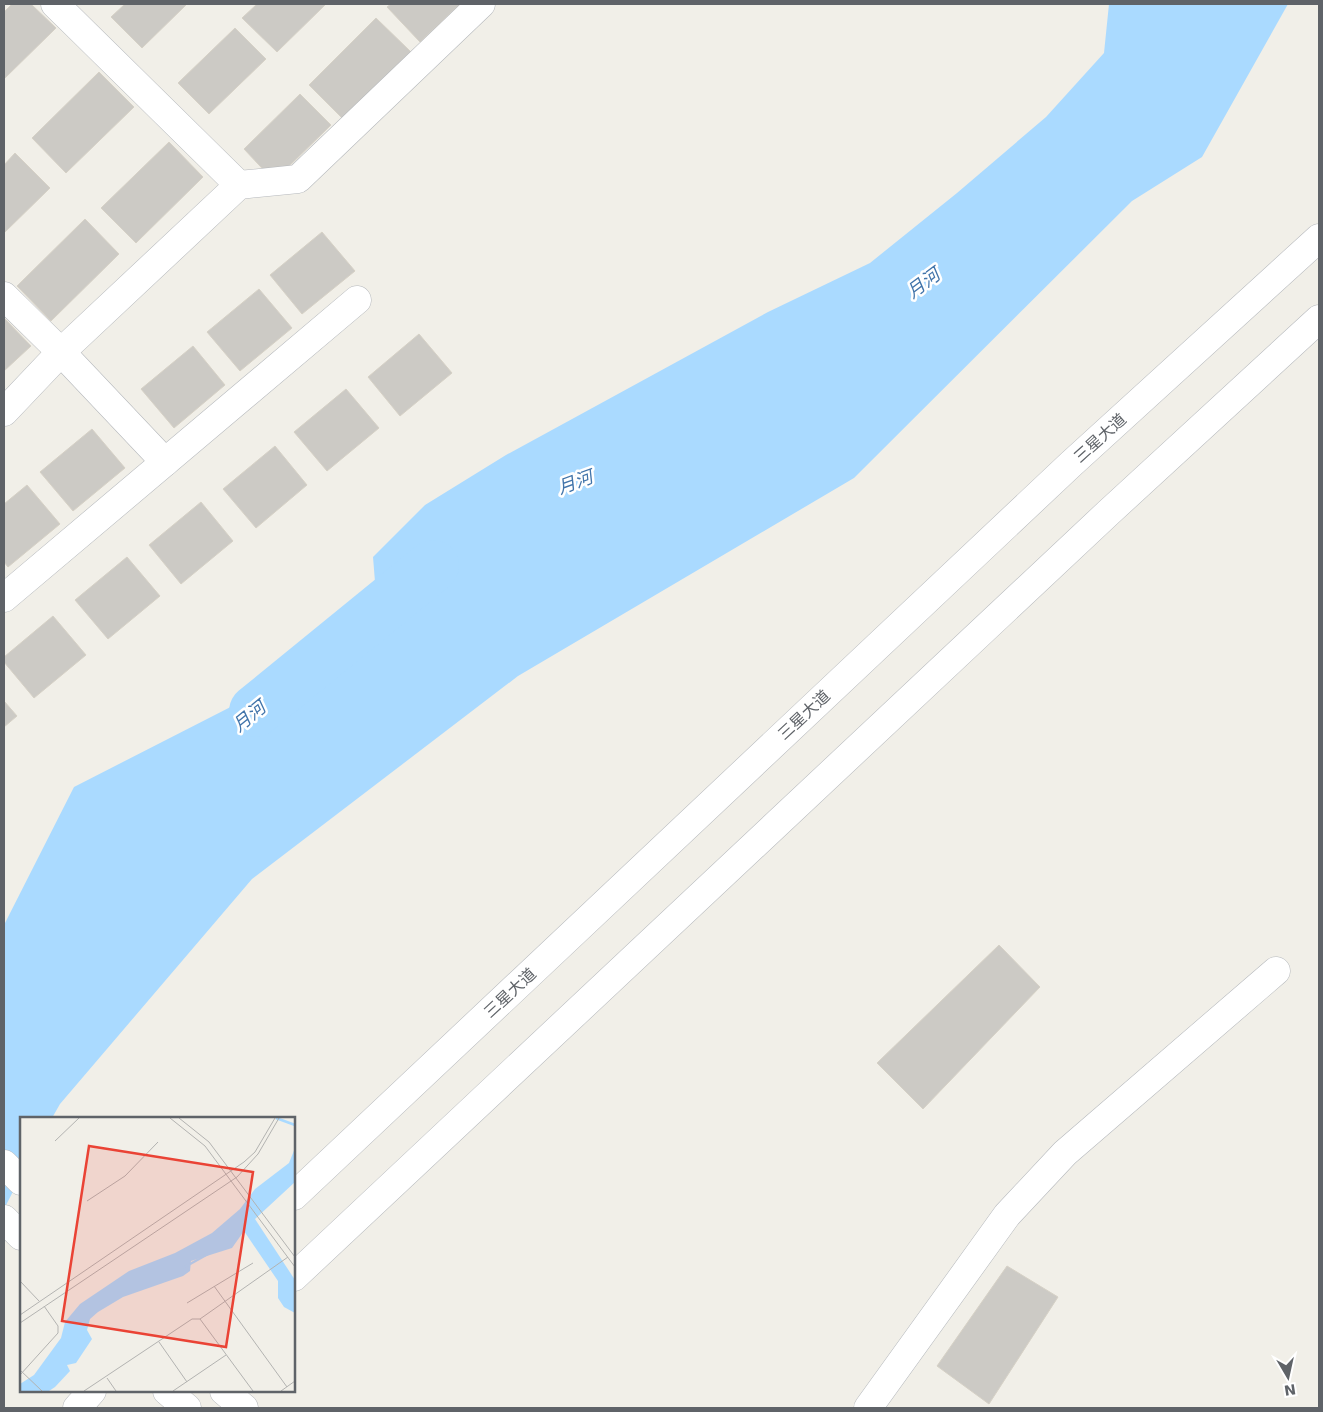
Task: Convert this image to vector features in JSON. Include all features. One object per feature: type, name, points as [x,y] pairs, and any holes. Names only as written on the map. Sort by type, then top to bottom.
[{"type":"street","points":[[55,4],[239,185]]},
{"type":"street","points":[[4,412],[61,352],[239,185],[298,179],[481,4]]},
{"type":"street","name":"三星大道","points":[[295,1195],[1064,470],[1319,238]]},
{"type":"street","points":[[4,296],[61,352],[166,462]]},
{"type":"street","points":[[4,598],[357,300]]},
{"type":"street","points":[[295,1276],[1100,520],[1319,319]]},
{"type":"street","points":[[868,1408],[1007,1215],[1065,1153],[1276,971]]},
{"type":"street","points":[[4,1164],[20,1181]]},
{"type":"street","points":[[4,1219],[20,1235]]},
{"type":"street","points":[[77,1408],[91,1392]]},
{"type":"street","points":[[225,1392],[244,1408]]},
{"type":"water","points":[[1109,4],[1288,4],[1202,157],[1132,201],[854,478],[518,676],[252,879],[60,1104],[53,1117],[20,1117],[20,1178],[4,1209],[4,925],[74,787],[379,631],[373,557],[425,505],[506,455],[768,312],[870,263],[957,193],[1046,117],[1104,53]]},
{"type":"building","points":[[12,4],[31,4],[56,28],[4,79],[4,12]]},
{"type":"building","points":[[125,4],[187,4],[142,48],[111,17]]},
{"type":"building","points":[[257,4],[326,4],[277,52],[242,18]]},
{"type":"building","points":[[391,4],[460,4],[420,42],[387,7]]},
{"type":"building","points":[[376,18],[411,52],[343,119],[309,85]]},
{"type":"building","points":[[235,28],[266,59],[209,114],[178,83]]},
{"type":"building","points":[[99,72],[134,107],[66,173],[32,138]]},
{"type":"building","points":[[300,94],[331,125],[274,181],[244,149]]},
{"type":"building","points":[[169,142],[203,177],[136,243],[101,208]]},
{"type":"building","points":[[15,153],[50,188],[4,233],[4,165]]},
{"type":"building","points":[[85,219],[119,254],[51,321],[17,286]]},
{"type":"building","points":[[322,232],[355,271],[302,314],[270,275]]},
{"type":"building","points":[[259,289],[292,328],[240,371],[207,332]]},
{"type":"building","points":[[4,318],[31,346],[4,371]]},
{"type":"building","points":[[419,334],[452,373],[400,416],[368,377]]},
{"type":"building","points":[[193,346],[225,385],[174,428],[141,389]]},
{"type":"building","points":[[346,389],[379,428],[327,471],[294,432]]},
{"type":"building","points":[[92,429],[125,468],[73,511],[40,472]]},
{"type":"building","points":[[275,446],[307,485],[256,528],[223,489]]},
{"type":"building","points":[[27,485],[60,524],[8,567],[4,562],[4,504]]},
{"type":"building","points":[[201,502],[233,541],[181,584],[149,545]]},
{"type":"building","points":[[127,557],[160,596],[108,639],[75,600]]},
{"type":"building","points":[[53,616],[86,655],[34,698],[4,662],[4,657]]},
{"type":"building","points":[[4,701],[17,716],[4,727]]},
{"type":"building","points":[[999,945],[1040,987],[923,1109],[877,1063]]},
{"type":"building","points":[[1007,1266],[1058,1297],[989,1404],[937,1366]]},
{"type":"waterway","name":"月河","points":[[255,711],[433,566]]}]
